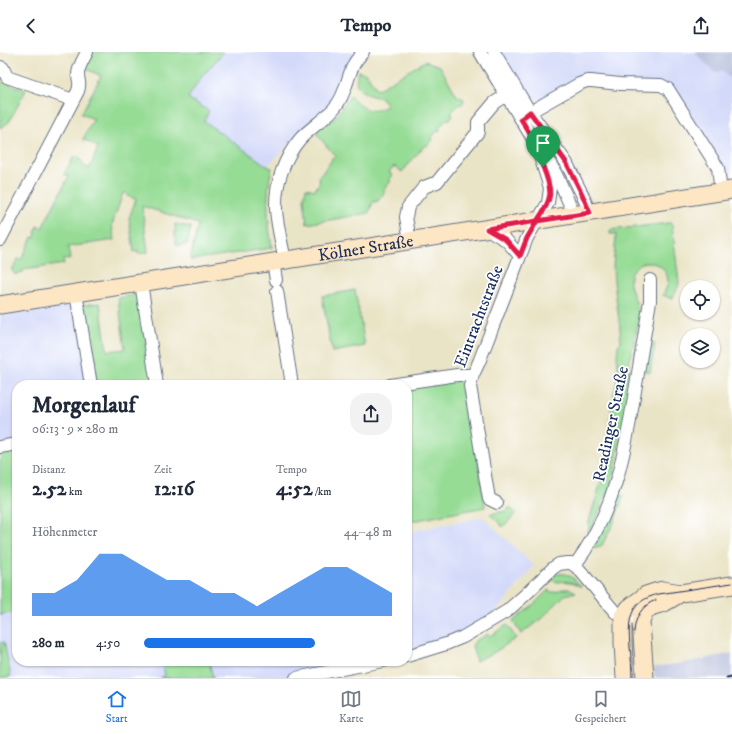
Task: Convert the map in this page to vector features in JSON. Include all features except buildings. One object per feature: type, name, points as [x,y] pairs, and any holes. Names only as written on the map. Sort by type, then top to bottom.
[{"type":"main road","name":"Kölner Straße","points":[[0,305],[726,191]]},
{"type":"main road","points":[[625,673],[623,616],[634,603],[650,594],[663,590],[681,593],[732,585]]},
{"type":"main road","points":[[645,673],[641,622],[644,614],[653,606],[664,603],[681,593]]},
{"type":"street","points":[[0,240],[80,85],[78,73],[87,52]]},
{"type":"street","points":[[291,380],[276,286],[279,262],[276,210],[278,186],[284,166],[292,150],[308,131],[338,105],[354,64],[363,52]]},
{"type":"street","points":[[480,52],[506,95],[566,162],[582,194],[582,214]]},
{"type":"street","points":[[494,52],[525,116],[536,144],[552,167],[568,200],[582,214]]},
{"type":"street","points":[[0,67],[3,68],[7,77],[73,100]]},
{"type":"street","points":[[525,116],[584,82],[591,81],[620,84],[661,85],[668,89],[718,168],[726,191]]},
{"type":"street","points":[[410,241],[406,217],[408,208],[412,201],[424,187],[437,182],[478,132],[478,122],[494,103],[506,95]]},
{"type":"street","name":"Eintrachtstraße","points":[[497,503],[489,499],[470,386],[527,238],[548,203],[550,188],[536,144]]},
{"type":"street","name":"Eintrachtstraße","points":[[487,229],[506,240],[520,256]]},
{"type":"street","name":"Readinger Straße","points":[[574,565],[584,552],[600,523],[612,497],[619,473],[628,434],[650,301],[650,280]]},
{"type":"street","points":[[141,283],[156,380]]},
{"type":"street","points":[[76,293],[90,380]]},
{"type":"street","points":[[412,382],[457,375],[473,375]]},
{"type":"street","points":[[0,447],[12,445]]},
{"type":"street","points":[[412,654],[463,637],[507,611],[525,596],[552,568],[562,563],[574,565],[588,579],[616,613],[641,622]]},
{"type":"street","points":[[296,678],[357,666]]},
{"type":"shaded area","points":[[223,52],[357,52],[336,105],[306,127],[267,166],[203,121],[188,98],[193,84]]},
{"type":"shaded area","points":[[496,52],[694,52],[716,74],[721,70],[732,80],[732,185],[670,88],[592,78],[545,101],[525,96]]},
{"type":"shaded area","points":[[694,52],[732,52],[732,80],[721,70],[716,74]]},
{"type":"shaded area","points":[[75,298],[88,380],[12,380],[12,443],[0,445],[0,310]]},
{"type":"shaded area","points":[[483,517],[534,566],[491,618],[462,634],[412,651],[412,531]]},
{"type":"shaded area","points":[[12,608],[12,666],[345,666],[279,678],[0,678],[0,610]]},
{"type":"shaded area","points":[[732,653],[732,678],[655,678],[653,667],[684,663]]},
{"type":"green space","points":[[91,52],[224,52],[203,75],[188,98],[209,111],[204,121],[272,168],[268,188],[268,218],[272,248],[190,260],[198,224],[142,206],[148,252],[138,254],[138,251],[134,252],[129,218],[136,199],[123,193],[112,225],[114,240],[68,247],[70,259],[63,260],[64,264],[23,270],[23,272],[15,275],[11,269],[18,259],[21,260],[32,237],[34,238],[36,234],[35,233],[38,226],[42,228],[69,176],[64,174],[74,156],[81,160],[85,167],[90,168],[98,147],[83,139],[94,119],[81,114],[101,76],[83,67]]},
{"type":"green space","points":[[425,61],[440,66],[457,96],[464,99],[463,103],[451,113],[453,115],[449,120],[447,119],[439,128],[439,132],[437,131],[427,146],[425,145],[402,172],[394,166],[389,172],[393,175],[389,180],[391,181],[377,202],[375,201],[371,206],[372,208],[369,213],[307,224],[304,199],[306,188],[315,190],[320,180],[318,179],[320,174],[321,175],[332,160],[331,159],[335,156],[315,132],[335,118],[350,96],[358,104],[367,109],[376,110],[387,106],[381,97],[368,95],[358,87],[356,81],[358,71],[366,73],[377,90]]},
{"type":"green space","points":[[0,81],[26,90],[9,122],[0,128]]},
{"type":"green space","points":[[671,223],[679,283],[672,299],[663,295],[668,283],[667,275],[657,264],[647,262],[642,263],[637,266],[630,277],[630,284],[637,303],[639,316],[629,367],[628,404],[612,481],[588,536],[589,521],[612,445],[608,435],[614,393],[618,377],[618,345],[621,342],[613,269],[616,234],[610,234],[610,230]]},
{"type":"green space","points":[[175,224],[191,227],[187,244],[177,246],[175,239]]},
{"type":"green space","points":[[355,290],[365,346],[332,352],[322,296]]},
{"type":"green space","points":[[140,294],[153,380],[93,380],[82,305],[100,303],[107,351],[125,349],[118,298]]},
{"type":"green space","points":[[649,342],[655,344],[650,372],[644,371]]},
{"type":"green space","points":[[466,377],[485,507],[412,521],[412,385]]},
{"type":"green space","points":[[12,450],[12,613],[0,615],[0,452]]},
{"type":"green space","points":[[618,494],[624,496],[613,524],[601,547],[592,549]]},
{"type":"green space","points":[[510,507],[516,513],[503,527],[490,514],[506,511]]},
{"type":"green space","points":[[557,574],[571,576],[582,587],[571,582],[557,582],[550,578]]},
{"type":"green space","points":[[563,589],[570,589],[576,592],[565,595],[542,618],[521,634],[513,621],[548,590],[554,592]]},
{"type":"green space","points":[[507,625],[516,638],[495,652],[476,661],[472,646],[475,641],[488,634],[490,636]]},
{"type":"green space","points":[[4,642],[11,676],[0,678],[0,643]]},
{"type":"green space","points":[[163,666],[210,666],[213,678],[161,678],[165,676]]},
{"type":"tram line","points":[[632,678],[629,629],[632,613],[641,602],[649,597],[659,594],[732,583]]},
{"type":"tram line","points":[[634,632],[636,621],[640,612],[643,608],[656,600]]},
{"type":"railway","points":[[727,678],[732,677]]},
{"type":"route","points":[[543,167],[536,144],[521,119],[530,112],[566,162],[590,213],[537,221],[527,238],[520,256],[506,240],[487,229],[537,221],[545,210],[550,194],[549,182],[543,167]]}]
